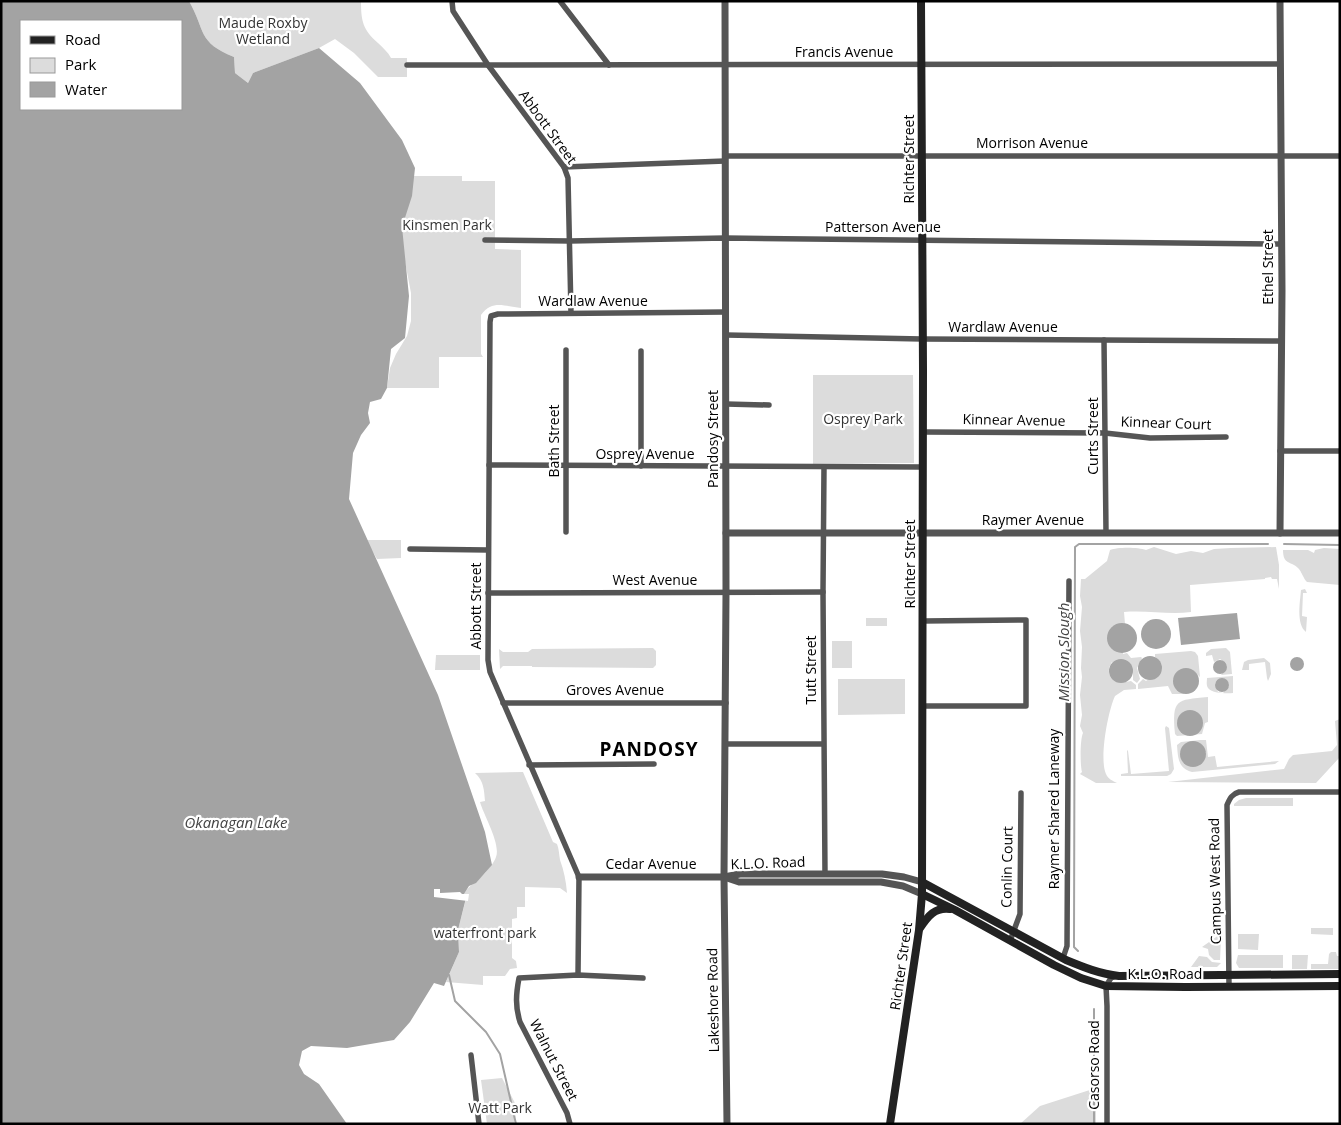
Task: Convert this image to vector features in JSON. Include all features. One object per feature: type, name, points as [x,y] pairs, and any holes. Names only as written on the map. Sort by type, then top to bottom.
[{"type":"main road","name":"Richter Street","points":[[890,1124],[919,930],[922,894],[923,432],[921,1]]},
{"type":"main road","name":"K.L.O. Road","points":[[922,882],[1063,958],[1086,968],[1116,976],[1340,974]]},
{"type":"main road","name":"K.L.O. Road","points":[[922,894],[955,910],[1054,965],[1081,978],[1109,986],[1340,986]]},
{"type":"main road","points":[[919,930],[926,918],[934,912],[942,908],[955,910]]},
{"type":"street","name":"Abbott Street","points":[[452,1],[453,10],[488,64],[564,167],[568,178],[570,313]]},
{"type":"street","points":[[560,1],[608,65]]},
{"type":"street","name":"Pandosy Street","points":[[724,877],[726,744],[725,1]]},
{"type":"street","name":"Ethel Street","points":[[1280,1],[1280,533]]},
{"type":"street","name":"Francis Avenue","points":[[407,65],[1280,64]]},
{"type":"street","name":"Morrison Avenue","points":[[564,167],[725,158],[1340,156]]},
{"type":"street","name":"Patterson Avenue","points":[[485,240],[570,241],[725,238],[1281,244]]},
{"type":"street","name":"Wardlaw Avenue","points":[[491,316],[498,314],[726,312]]},
{"type":"street","name":"Abbott Street","points":[[491,316],[488,550],[490,672],[578,877]]},
{"type":"street","name":"Wardlaw Avenue","points":[[726,335],[922,339],[1281,340]]},
{"type":"street","name":"Curts Street","points":[[1104,340],[1106,532]]},
{"type":"street","name":"Bath Street","points":[[566,350],[566,532]]},
{"type":"street","points":[[641,351],[642,466]]},
{"type":"street","points":[[726,404],[769,405]]},
{"type":"street","name":"Kinnear Avenue","points":[[923,432],[1105,434]]},
{"type":"street","name":"Kinnear Court","points":[[1105,434],[1150,438],[1226,437]]},
{"type":"street","points":[[1280,451],[1340,451]]},
{"type":"street","name":"Osprey Avenue","points":[[489,465],[922,467]]},
{"type":"street","name":"Tutt Street","points":[[824,467],[825,874]]},
{"type":"street","name":"Raymer Avenue","points":[[726,533],[1340,533]]},
{"type":"street","points":[[410,549],[488,550]]},
{"type":"street","name":"Raymer Shared Laneway","points":[[1063,958],[1067,946],[1068,581]]},
{"type":"street","name":"West Avenue","points":[[488,593],[823,592]]},
{"type":"street","points":[[922,621],[1026,620],[1026,706],[922,706]]},
{"type":"street","name":"Groves Avenue","points":[[503,703],[726,703]]},
{"type":"street","points":[[726,744],[824,744]]},
{"type":"street","points":[[529,765],[654,764]]},
{"type":"street","name":"Campus West Road","points":[[1229,986],[1227,805],[1230,798],[1239,792],[1340,792]]},
{"type":"street","name":"Conlin Court","points":[[1010,941],[1020,914],[1021,793]]},
{"type":"street","name":"K.L.O. Road","points":[[724,877],[740,874],[882,874],[922,882]]},
{"type":"street","points":[[578,877],[578,975],[643,978]]},
{"type":"street","name":"Cedar Avenue","points":[[578,877],[724,877]]},
{"type":"street","name":"K.L.O. Road","points":[[724,877],[739,882],[881,882],[903,886],[922,894]]},
{"type":"street","name":"Lakeshore Road","points":[[724,877],[727,1124]]},
{"type":"street","name":"Walnut Street","points":[[570,1124],[567,1113],[520,1022],[516,1010],[516,998],[519,978],[578,975]]},
{"type":"street","points":[[1109,986],[1111,978],[1116,976]]},
{"type":"street","name":"Casorso Road","points":[[1107,1124],[1107,1006],[1109,986]]},
{"type":"street","points":[[471,1055],[479,1124]]},
{"type":"green space","name":"Maude Roxby Wetland","points":[[189,1],[361,1],[362,20],[366,29],[391,58],[407,58],[407,77],[378,77],[354,53],[335,39],[319,48],[253,73],[248,83],[235,73],[234,57],[222,52],[208,41]]},
{"type":"green space","name":"Kinsmen Park","points":[[409,176],[462,176],[462,181],[495,181],[495,249],[521,250],[521,308],[495,305],[486,310],[481,315],[481,354],[483,357],[439,357],[439,388],[387,388],[390,368],[407,336],[411,321],[411,293],[398,225]]},
{"type":"green space","name":"Osprey Park","points":[[813,375],[913,375],[914,463],[813,464]]},
{"type":"green space","points":[[366,540],[401,540],[401,558],[377,559]]},
{"type":"green space","points":[[1154,547],[1176,554],[1191,551],[1203,553],[1214,549],[1276,547],[1279,565],[1279,589],[1277,579],[1272,579],[1271,577],[1190,585],[1191,612],[1124,612],[1125,624],[1122,623],[1123,654],[1127,653],[1131,658],[1142,658],[1137,668],[1140,679],[1137,683],[1133,680],[1133,673],[1112,662],[1109,672],[1111,678],[1126,682],[1131,681],[1136,685],[1136,689],[1124,690],[1115,696],[1107,723],[1103,758],[1104,767],[1108,777],[1117,783],[1096,783],[1080,774],[1082,772],[1081,741],[1083,733],[1080,726],[1082,715],[1080,695],[1082,677],[1080,631],[1082,607],[1080,596],[1081,579],[1085,579],[1107,561],[1110,550],[1138,548],[1146,550]]},
{"type":"green space","points":[[1324,548],[1340,549],[1340,585],[1307,582],[1298,568],[1286,560],[1283,555],[1283,550],[1308,550],[1314,553],[1315,550]]},
{"type":"green space","points":[[1305,589],[1307,593],[1303,593],[1302,616],[1307,617],[1306,632],[1301,624],[1299,612],[1301,590]]},
{"type":"green space","points":[[866,618],[887,618],[887,626],[866,626]]},
{"type":"green space","points":[[832,641],[852,641],[852,668],[832,668]]},
{"type":"green space","points":[[653,648],[656,651],[656,665],[653,668],[503,666],[500,669],[499,649],[503,652],[528,652],[532,649]]},
{"type":"green space","points":[[1226,648],[1230,652],[1232,674],[1221,675],[1227,667],[1226,663],[1220,659],[1214,662],[1212,655],[1206,656],[1206,653],[1211,649]]},
{"type":"green space","points":[[1195,652],[1198,656],[1200,677],[1194,671],[1179,691],[1185,694],[1172,694],[1168,686],[1138,689],[1138,684],[1143,679],[1146,681],[1162,670],[1161,663],[1155,657],[1155,654]]},
{"type":"green space","points":[[436,655],[480,655],[480,670],[435,670]]},
{"type":"green space","points":[[1264,658],[1270,663],[1271,674],[1268,681],[1265,662],[1249,664],[1249,670],[1242,670],[1244,662]]},
{"type":"green space","points":[[1233,676],[1233,693],[1227,693],[1219,693],[1210,690],[1207,686],[1207,678]],"holes":[[[1224,679],[1228,682],[1229,686],[1223,693],[1218,692],[1215,683],[1217,680]]]},
{"type":"green space","points":[[838,679],[905,679],[905,714],[838,715]]},
{"type":"green space","points":[[1208,697],[1208,722],[1205,723],[1202,734],[1177,736],[1175,734],[1174,714],[1178,704],[1189,699]],"holes":[[[1177,722],[1202,725],[1198,732],[1180,730]]]},
{"type":"green space","points":[[1340,719],[1340,757],[1316,783],[1168,782],[1284,769],[1293,755],[1332,751],[1337,745],[1335,721]]},
{"type":"green space","points":[[1166,726],[1169,728],[1174,769],[1171,774],[1167,776],[1121,776],[1121,774],[1128,773],[1127,750],[1131,774],[1169,771]]},
{"type":"green space","points":[[1206,740],[1208,757],[1215,756],[1217,767],[1279,761],[1275,764],[1192,772],[1181,765],[1177,745],[1181,742]],"holes":[[[1206,752],[1204,760],[1199,766],[1183,762],[1181,754]]]},
{"type":"green space","name":"waterfront park","points":[[523,772],[553,842],[557,844],[567,893],[560,888],[525,887],[525,907],[517,907],[517,918],[512,919],[512,958],[516,961],[517,968],[510,969],[505,976],[483,976],[483,985],[446,982],[459,952],[458,930],[467,895],[464,894],[491,865],[497,851],[480,802],[485,801],[483,786],[475,773]]},
{"type":"green space","points":[[1246,798],[1293,798],[1293,806],[1234,806],[1239,800]]},
{"type":"green space","points":[[1311,928],[1333,928],[1333,935],[1311,934]]},
{"type":"green space","points":[[1238,934],[1259,934],[1258,950],[1238,949]]},
{"type":"green space","points":[[1219,935],[1221,939],[1220,960],[1214,960],[1209,955],[1208,949],[1202,947]]},
{"type":"green space","points":[[1331,952],[1336,952],[1337,956],[1340,956],[1340,969],[1311,969],[1311,964],[1328,964]]},
{"type":"green space","points":[[1238,955],[1283,955],[1283,968],[1239,968],[1236,963]]},
{"type":"green space","points":[[1292,955],[1308,955],[1307,969],[1292,969]]},
{"type":"green space","points":[[1199,956],[1207,957],[1212,962],[1221,963],[1217,967],[1191,967]]},
{"type":"green space","name":"Watt Park","points":[[502,1078],[517,1107],[514,1124],[487,1124],[481,1080]]},
{"type":"green space","points":[[1096,1088],[1096,1124],[1020,1124],[1040,1106]]},
{"type":"water","name":"Okanagan Lake","points":[[1,1],[189,1],[208,41],[222,52],[234,57],[235,73],[248,83],[253,73],[319,48],[360,83],[402,140],[415,168],[412,196],[402,227],[409,296],[405,338],[391,349],[387,388],[381,399],[370,402],[368,413],[370,423],[361,435],[353,453],[349,499],[438,695],[485,832],[492,865],[476,883],[469,886],[464,894],[467,894],[458,930],[459,952],[444,986],[434,983],[410,1022],[394,1040],[347,1048],[311,1046],[302,1051],[299,1065],[304,1074],[319,1084],[347,1124],[1,1124]]},
{"type":"water","points":[[1237,613],[1240,639],[1181,645],[1178,618]]},
{"type":"water","points":[[1156,619],[1167,623],[1171,634],[1167,645],[1156,649],[1145,645],[1141,634],[1145,623]]},
{"type":"water","points":[[1122,623],[1133,627],[1137,638],[1133,649],[1122,653],[1111,649],[1107,638],[1111,627]]},
{"type":"water","points":[[1145,656],[1155,656],[1162,663],[1162,673],[1155,680],[1145,680],[1138,673],[1138,663]]},
{"type":"water","points":[[1294,657],[1300,657],[1304,664],[1300,671],[1294,671],[1290,667],[1290,661]]},
{"type":"water","points":[[1116,659],[1126,659],[1133,666],[1133,676],[1126,683],[1116,683],[1109,676],[1109,666]]},
{"type":"water","points":[[1217,660],[1223,660],[1227,667],[1223,674],[1217,674],[1213,670],[1213,664]]},
{"type":"water","points":[[1186,668],[1195,672],[1199,681],[1195,690],[1186,694],[1177,690],[1173,681],[1177,672]]},
{"type":"water","points":[[1219,678],[1225,678],[1229,685],[1225,692],[1219,692],[1215,688],[1215,682]]},
{"type":"water","points":[[1190,710],[1199,714],[1203,723],[1199,732],[1190,736],[1181,732],[1177,723],[1181,714]]},
{"type":"water","points":[[1193,741],[1202,745],[1206,754],[1202,763],[1193,767],[1184,763],[1180,754],[1184,745]]},
{"type":"pier","points":[[434,889],[440,889],[440,893],[460,892],[462,894],[469,894],[468,901],[434,897]]},
{"type":"waterway","name":"Mission Slough","points":[[1078,951],[1074,947],[1075,547],[1079,544],[1268,544]]},
{"type":"waterway","name":"Mission Slough","points":[[1284,544],[1340,545]]},
{"type":"waterway","points":[[449,975],[455,1001],[486,1032],[500,1054],[516,1124]]},
{"type":"waterway","name":"Mission Slough","points":[[1094,1009],[1094,1068]]},
{"type":"waterway","name":"Mission Slough","points":[[1094,1098],[1094,1124]]},
{"type":"district","name":"PANDOSY","points":[[649,749]]}]
